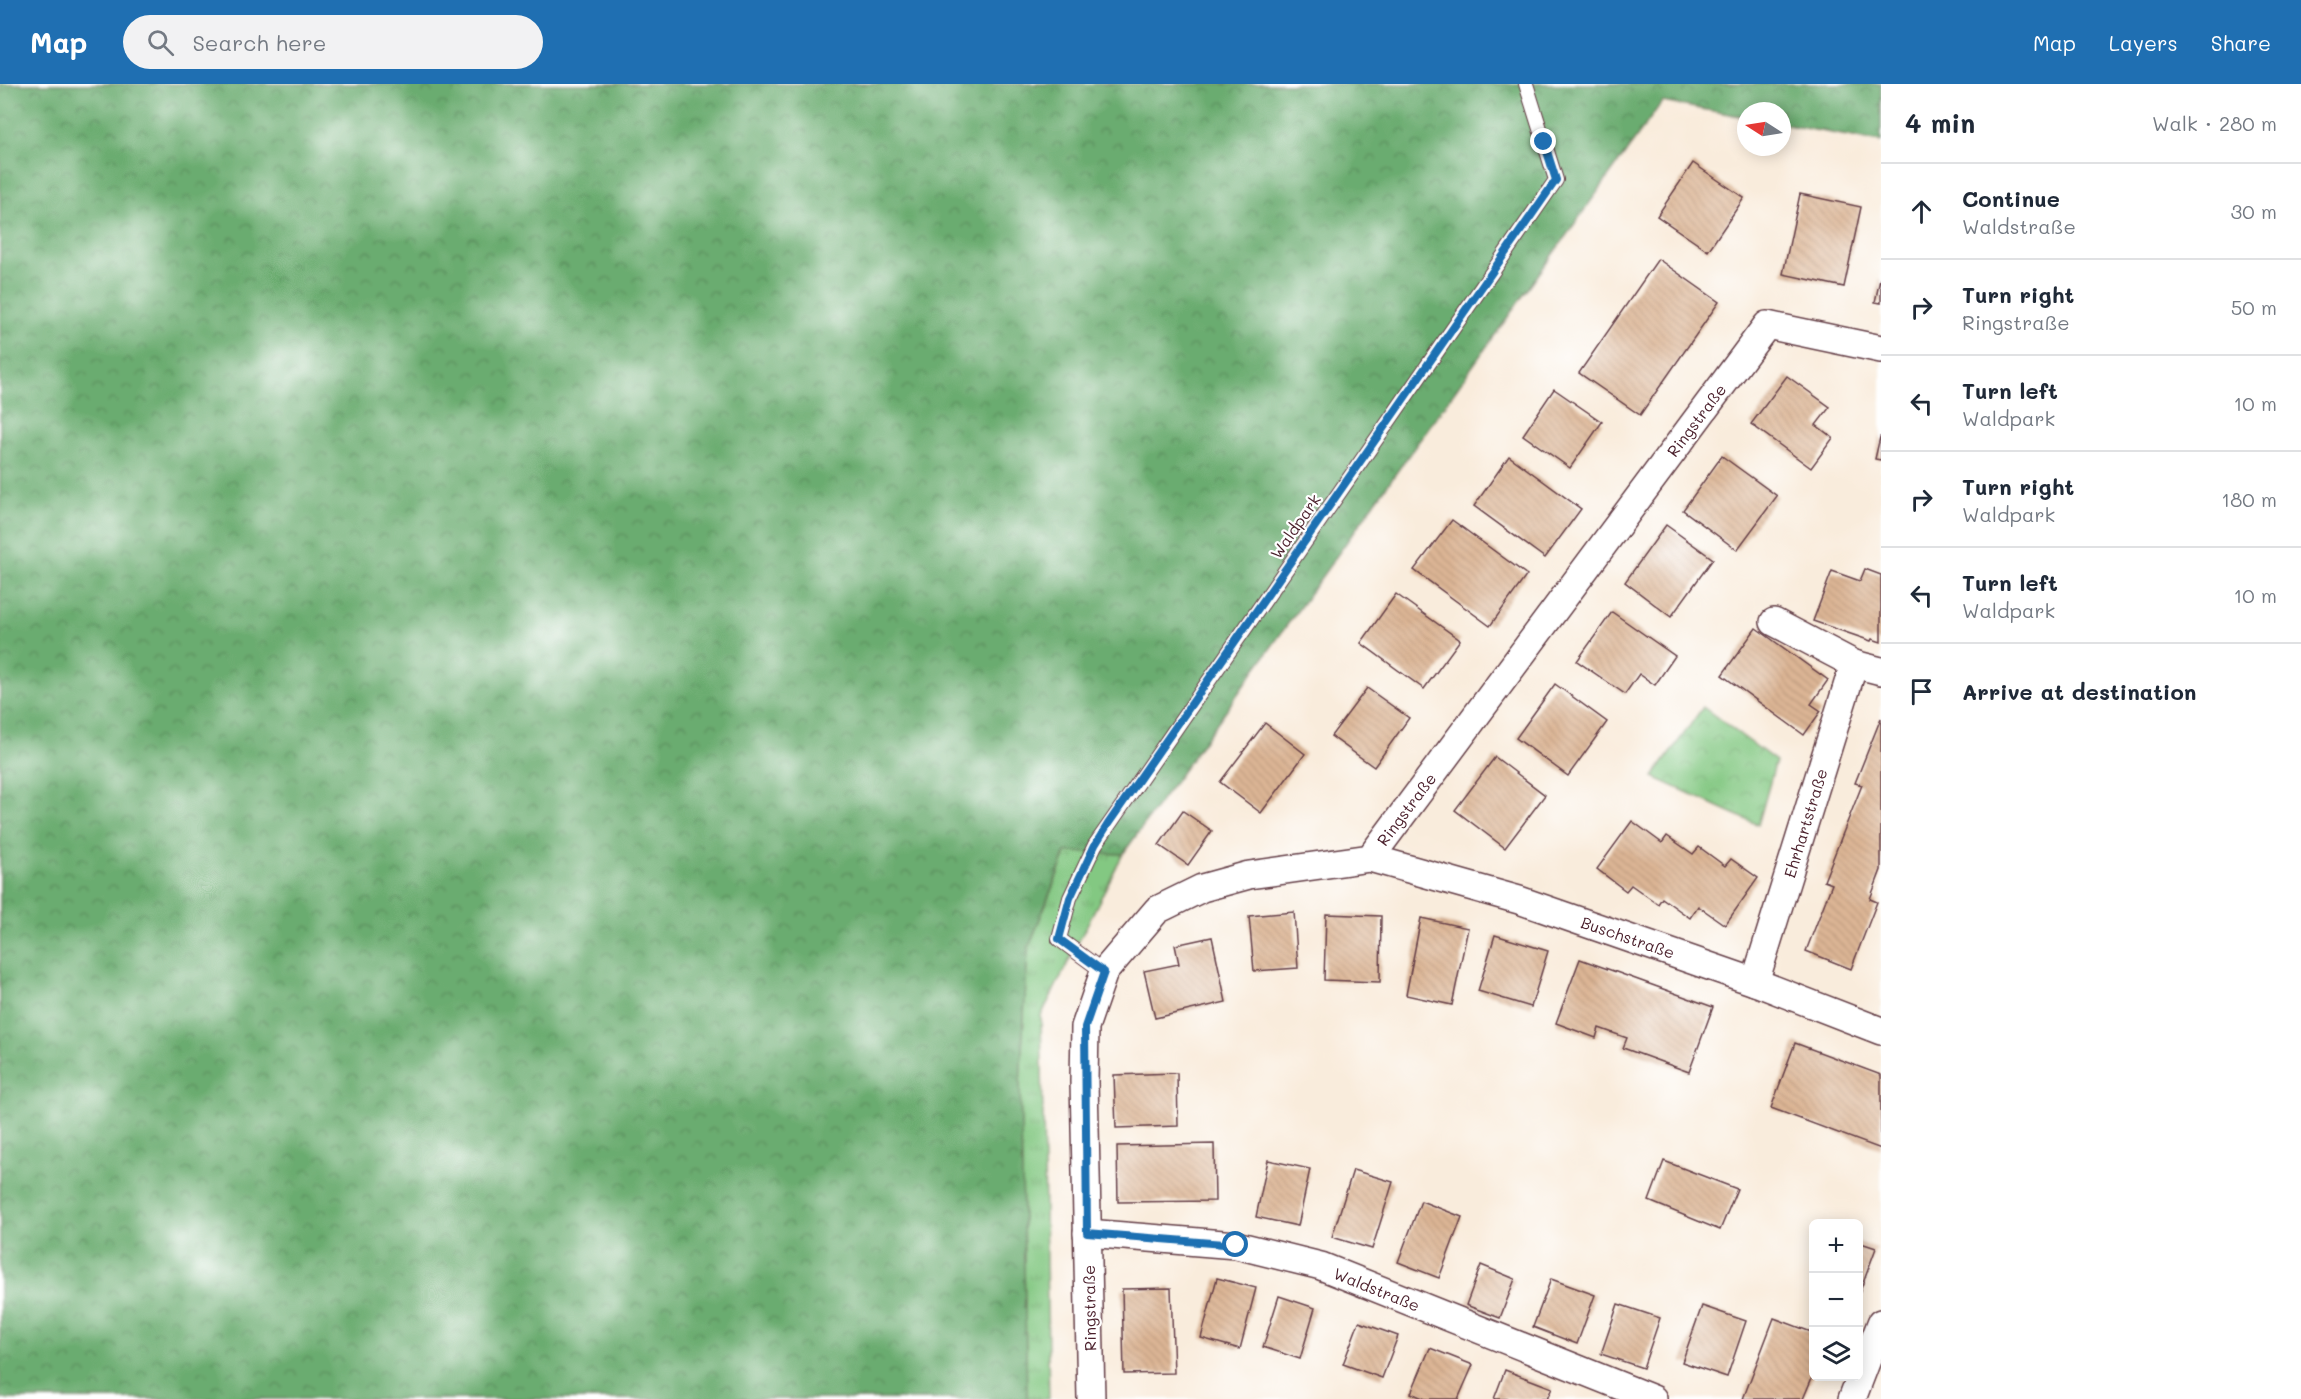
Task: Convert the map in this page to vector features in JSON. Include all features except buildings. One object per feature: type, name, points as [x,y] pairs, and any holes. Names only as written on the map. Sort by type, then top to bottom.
[{"type":"street","name":"Ringstraße","points":[[1091,1399],[1085,1027],[1104,972],[1157,910],[1202,888],[1249,875],[1370,858],[1767,325],[1881,349]]},
{"type":"street","points":[[1774,622],[1854,664],[1881,671]]},
{"type":"street","name":"Ehrhartstraße","points":[[1755,982],[1854,664]]},
{"type":"street","name":"Buschstraße","points":[[1370,858],[1519,900],[1755,982],[1881,1031]]},
{"type":"street","name":"Waldstraße","points":[[1087,1233],[1236,1245],[1321,1266],[1653,1399]]},
{"type":"street","points":[[1852,1399],[1881,1323]]},
{"type":"lane","name":"Waldpark","points":[[1104,972],[1059,939],[1070,898],[1095,845],[1556,180],[1526,84]]},
{"type":"green space","points":[[0,84],[1881,84],[1881,142],[1791,126],[1791,102],[1737,102],[1737,115],[1662,102],[1123,854],[1066,852],[1028,949],[1020,1083],[1027,1399],[0,1399]]},
{"type":"green space","points":[[1703,707],[1776,761],[1758,825],[1653,777]]},
{"type":"green space","points":[[1067,851],[1123,854],[1041,1016],[1049,1399],[1027,1399],[1020,1083],[1028,949]]},
{"type":"route","points":[[1236,1245],[1087,1233],[1085,1027],[1104,972],[1059,939],[1070,898],[1095,845],[1108,824],[1556,180],[1544,142]]}]
